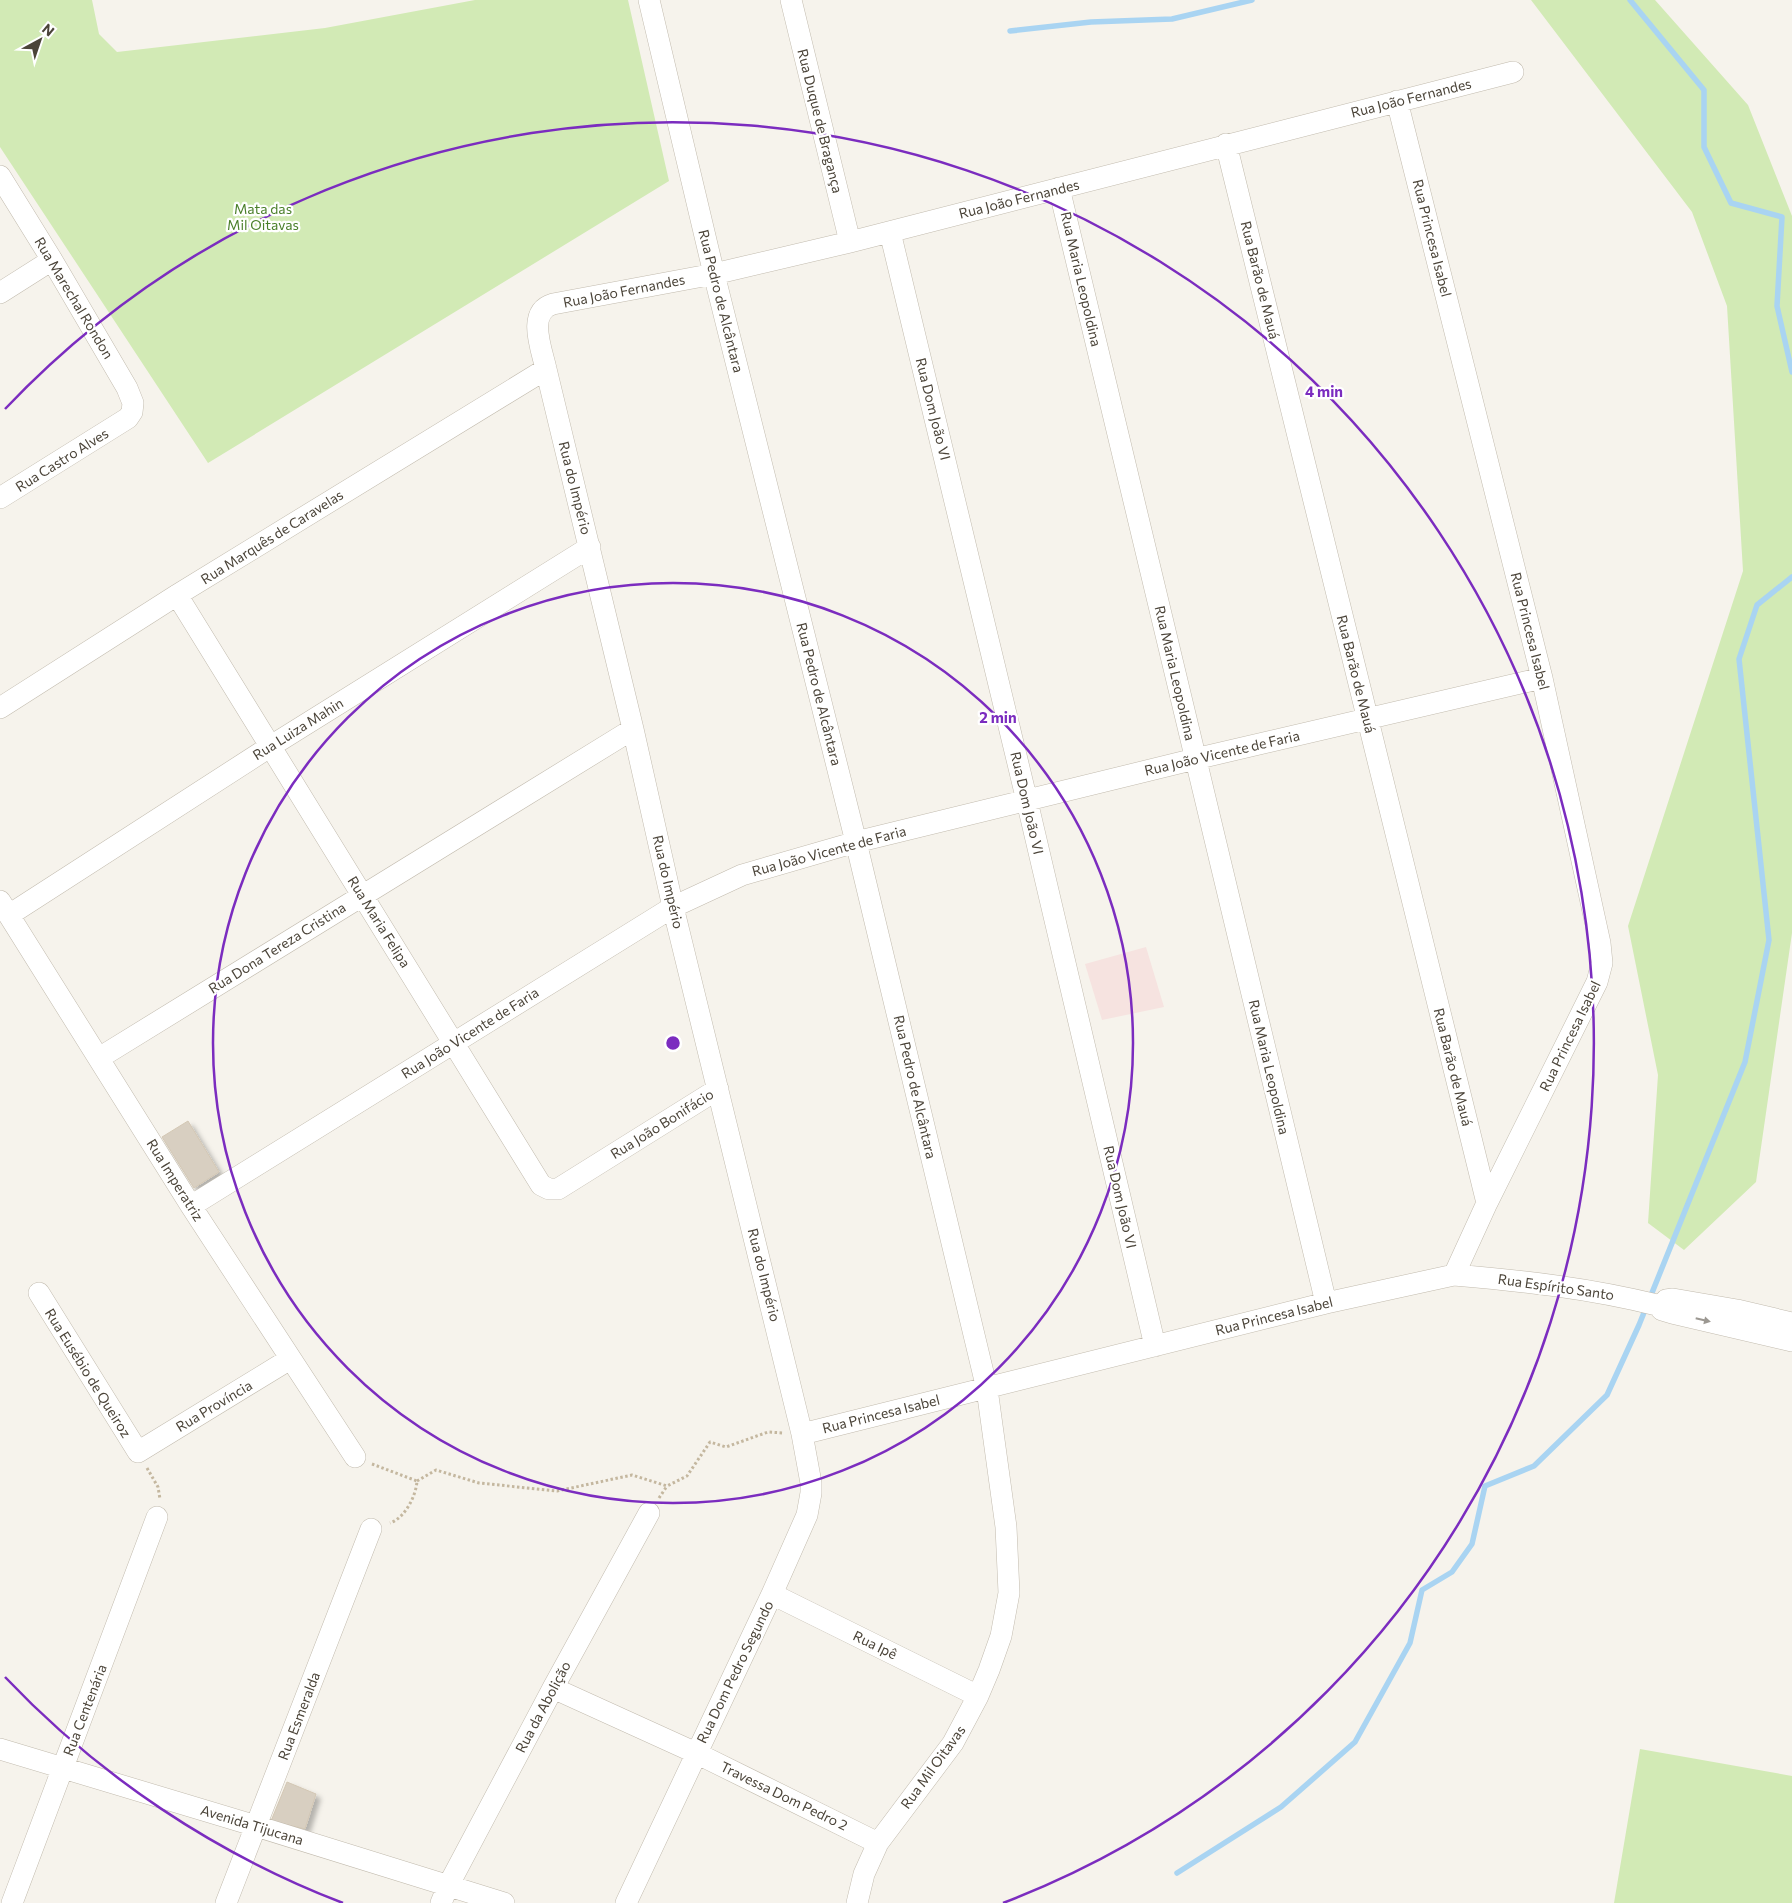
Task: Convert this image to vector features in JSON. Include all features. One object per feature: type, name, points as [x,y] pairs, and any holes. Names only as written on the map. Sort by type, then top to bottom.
[{"type":"street","name":"Rua Pedro de Alcântara","points":[[649,0],[714,274],[856,842],[987,1389]]},
{"type":"street","name":"Rua Duque de Bragança","points":[[791,0],[850,242]]},
{"type":"street","name":"Rua João Fernandes","points":[[538,329],[540,314],[544,308],[550,306],[714,274],[850,242],[1226,144],[1513,72]]},
{"type":"street","name":"Rua Princesa Isabel","points":[[802,1434],[1326,1303],[1454,1275],[1487,1203],[1598,982],[1601,969],[1600,943],[1542,678],[1397,101]]},
{"type":"street","name":"Rua Barão de Mauá","points":[[1226,144],[1487,1203]]},
{"type":"street","name":"Rua Marechal Rondon","points":[[0,176],[52,260],[130,395],[133,408],[130,416],[124,421]]},
{"type":"street","name":"Rua Maria Leopoldina","points":[[1059,188],[1326,1303]]},
{"type":"street","name":"Rua Dom João VI","points":[[890,232],[1027,801],[1155,1346]]},
{"type":"street","points":[[0,293],[52,260]]},
{"type":"street","name":"Rua do Império","points":[[538,329],[633,729],[673,907],[802,1434]]},
{"type":"street","name":"Rua Marquês de Caravelas","points":[[0,708],[177,596],[546,369]]},
{"type":"street","name":"Rua Castro Alves","points":[[0,498],[124,421]]},
{"type":"street","name":"Rua Luiza Mahin","points":[[5,908],[590,548]]},
{"type":"street","name":"Rua Maria Felipa","points":[[177,596],[540,1185],[549,1189],[558,1189],[606,1160]]},
{"type":"street","name":"Rua João Vicente de Faria","points":[[191,1206],[673,907],[742,875],[856,842],[1195,759],[1542,678]]},
{"type":"street","name":"Rua Dona Tereza Cristina","points":[[99,1058],[633,729]]},
{"type":"street","name":"Rua Imperatriz","points":[[5,908],[191,1206],[355,1457]]},
{"type":"street","name":"Rua João Bonifácio","points":[[606,1160],[718,1089]]},
{"type":"street","name":"Rua Espírito Santo","points":[[1454,1275],[1557,1284],[1648,1303],[1672,1313],[1792,1341]]},
{"type":"street","name":"Rua Eusébio de Queiroz","points":[[39,1293],[138,1452]]},
{"type":"street","name":"Rua Espírito Santo","points":[[1648,1303],[1673,1299],[1737,1310],[1792,1323]]},
{"type":"street","name":"Rua Província","points":[[138,1452],[290,1359]]},
{"type":"street","name":"Rua Mil Oitavas","points":[[857,1903],[864,1874],[878,1843],[953,1743],[978,1696],[1001,1636],[1009,1592],[1006,1527],[987,1389]]},
{"type":"street","name":"Rua Dom Pedro Segundo","points":[[626,1903],[772,1594],[807,1514],[810,1504],[810,1478],[802,1434]]},
{"type":"street","name":"Rua da Abolição","points":[[445,1894],[553,1688],[649,1513]]},
{"type":"street","name":"Rua Centenária","points":[[12,1903],[157,1517]]},
{"type":"street","name":"Rua Esmeralda","points":[[226,1903],[371,1529]]},
{"type":"street","name":"Rua Ipê","points":[[772,1594],[978,1696]]},
{"type":"street","name":"Travessa Dom Pedro 2","points":[[553,1688],[696,1753],[878,1843]]},
{"type":"street","name":"Avenida Tijucana","points":[[0,1750],[256,1826],[445,1894],[504,1903]]},
{"type":"path","points":[[355,1457],[417,1481],[436,1470],[479,1484],[557,1492],[632,1475],[667,1486],[687,1476],[710,1442],[726,1447],[768,1432],[802,1434]]},
{"type":"path","points":[[138,1452],[158,1487],[160,1502],[157,1517]]},
{"type":"path","points":[[371,1529],[394,1522],[405,1511],[417,1492],[417,1481]]},
{"type":"shaded area","points":[[1146,947],[1164,1007],[1102,1020],[1085,964]]},
{"type":"green space","name":"Mata das Mil Oitavas","points":[[0,0],[92,0],[99,34],[117,52],[325,28],[475,0],[628,0],[669,181],[208,463],[0,147]]},
{"type":"green space","points":[[1531,0],[1655,0],[1748,105],[1792,216],[1792,933],[1756,1182],[1684,1250],[1648,1223],[1658,1075],[1628,926],[1743,571],[1727,306],[1692,212]]},
{"type":"green space","points":[[1640,1749],[1792,1776],[1792,1903],[1614,1903]]},
{"type":"building","points":[[188,1121],[219,1172],[194,1188],[162,1137]]},
{"type":"building","points":[[287,1782],[316,1794],[305,1829],[271,1821]]},
{"type":"waterway","points":[[1010,31],[1091,22],[1172,19],[1252,0]]},
{"type":"waterway","points":[[1630,0],[1704,90],[1704,147],[1731,203],[1782,217],[1777,306],[1792,372]]},
{"type":"waterway","points":[[1177,1873],[1281,1807],[1355,1742],[1410,1643],[1422,1590],[1452,1572],[1472,1544],[1485,1486],[1534,1466],[1607,1395],[1639,1325],[1745,1062],[1769,940],[1739,659],[1757,605],[1792,577]]}]
